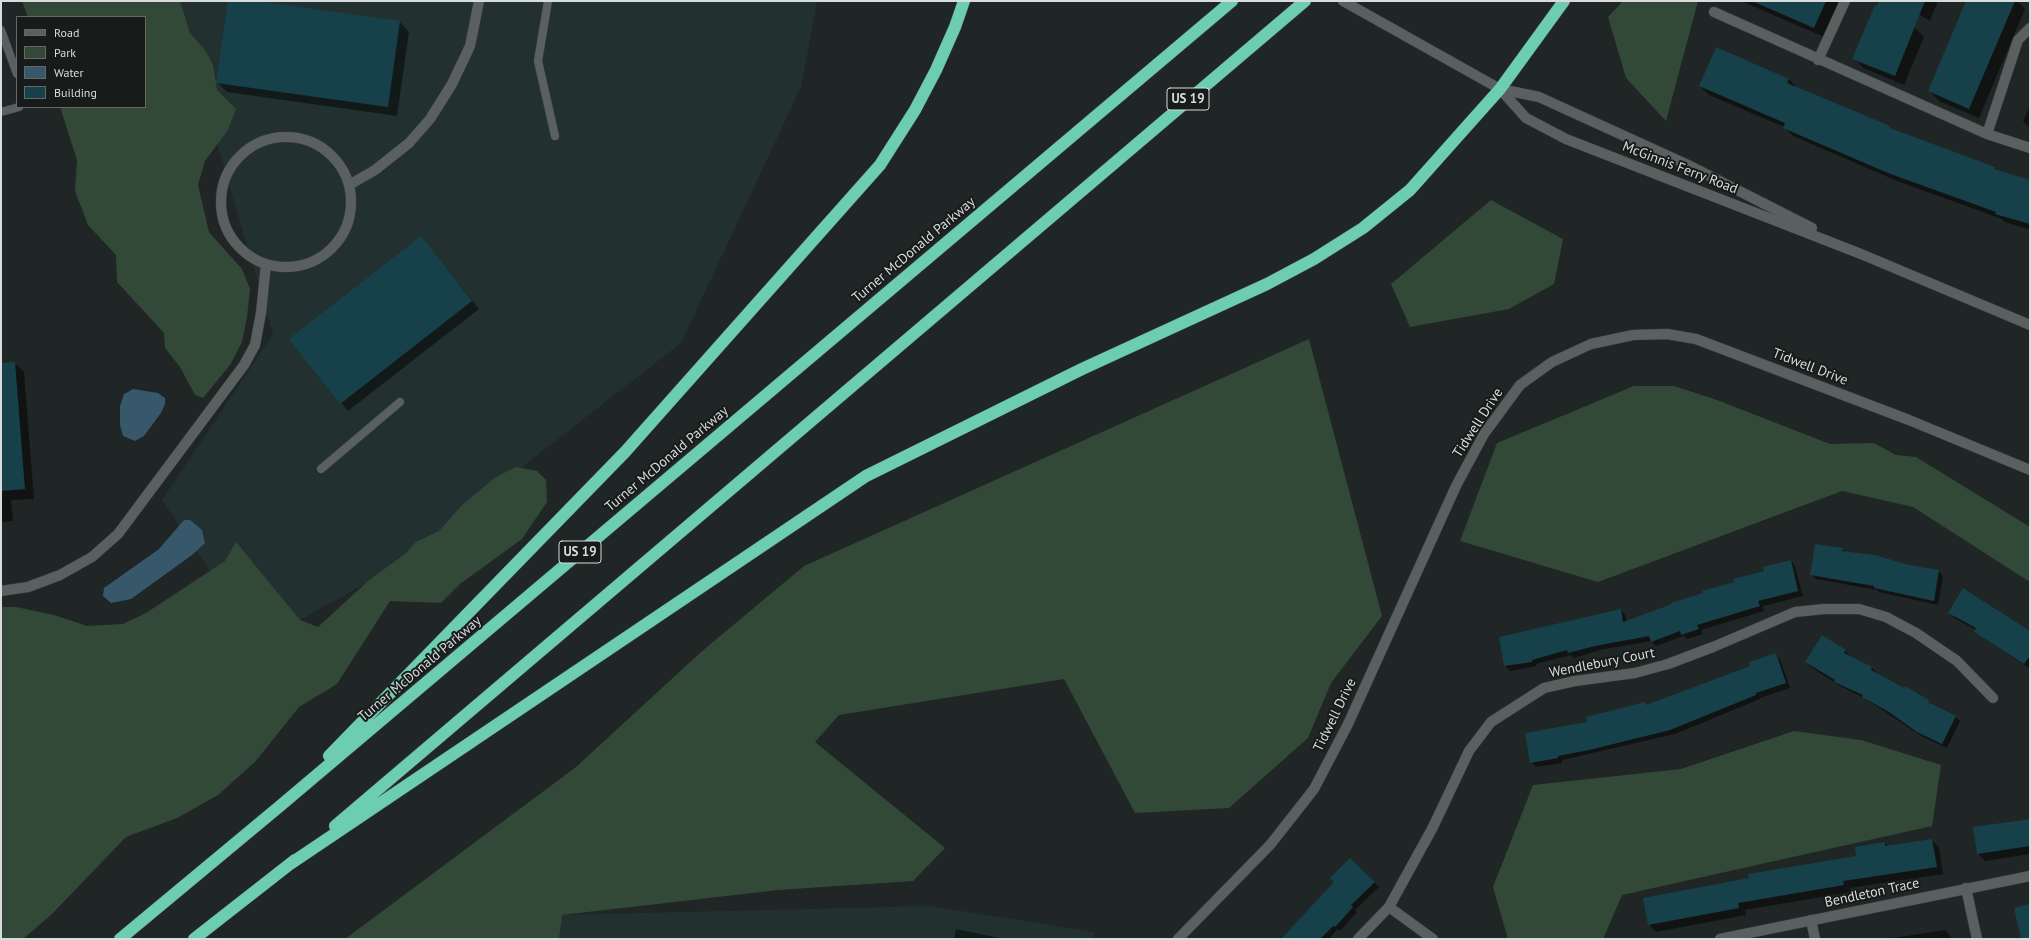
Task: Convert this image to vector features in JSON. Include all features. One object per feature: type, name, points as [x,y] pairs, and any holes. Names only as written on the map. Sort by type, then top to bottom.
[{"type":"highway","points":[[280,806],[625,452],[880,165],[915,110],[936,70],[955,27],[964,1]]},
{"type":"highway","name":"Turner McDonald Parkway","points":[[120,939],[280,806],[1232,1]]},
{"type":"highway","name":"US 19","points":[[194,939],[290,864],[1305,1]]},
{"type":"highway","points":[[290,864],[866,476],[1082,369],[1267,284],[1314,259],[1363,228],[1410,190],[1500,89],[1564,1]]},
{"type":"street","points":[[349,185],[375,170],[403,148],[430,119],[452,84],[470,46],[479,1]]},
{"type":"street","name":"McGinnis Ferry Road","points":[[1342,1],[1500,89],[1539,97],[1688,165],[1861,254]]},
{"type":"street","points":[[1818,60],[1845,1]]},
{"type":"street","points":[[1714,12],[1818,60],[1987,134],[2030,148]]},
{"type":"street","points":[[1987,134],[2018,40],[2030,28]]},
{"type":"street","name":"McGinnis Ferry Road","points":[[1500,89],[1526,118],[1566,139],[1861,254],[2030,324]]},
{"type":"street","points":[[281,136],[303,139],[324,148],[339,164],[349,185],[351,204],[347,224],[337,241],[323,255],[305,263],[286,267],[266,264],[246,253],[241,248],[231,237],[222,216],[221,194],[227,172],[241,154],[259,142],[281,136]]},
{"type":"street","points":[[1,591],[28,587],[60,575],[92,557],[118,534],[244,365],[255,345],[261,313],[266,264]]},
{"type":"street","name":"Tidwell Drive","points":[[1178,939],[1270,845],[1314,789],[1348,724],[1456,486],[1484,434],[1520,385],[1552,362],[1591,344],[1632,335],[1667,334],[1696,339],[1909,420],[2030,470]]},
{"type":"street","name":"Wendlebury Court","points":[[1358,939],[1389,907],[1433,827],[1469,751],[1491,722],[1544,688],[1575,681],[1635,673],[1668,664],[1713,647],[1795,612],[1824,609],[1859,609],[1886,618],[1916,634],[1957,661],[1993,698]]},
{"type":"street","name":"Bendleton Trace","points":[[1720,939],[2030,876]]},
{"type":"street","points":[[1966,888],[1977,939]]},
{"type":"street","points":[[1389,907],[1433,939]]},
{"type":"street","points":[[1811,920],[1814,939]]},
{"type":"lane","points":[[548,1],[538,60],[555,136]]},
{"type":"lane","points":[[1,30],[16,71]]},
{"type":"lane","points":[[1,112],[16,108]]},
{"type":"lane","points":[[321,469],[400,402]]},
{"type":"shaded area","points":[[175,1],[817,1],[801,87],[681,343],[390,570],[300,620],[264,651],[162,500],[273,334]]},
{"type":"shaded area","points":[[930,906],[1094,932],[1094,939],[559,939],[561,915]]},
{"type":"green space","points":[[22,1],[180,1],[190,33],[205,50],[213,65],[217,90],[236,109],[228,130],[205,161],[198,185],[209,232],[242,269],[250,289],[247,317],[242,342],[230,365],[203,398],[195,395],[180,367],[165,348],[164,333],[117,282],[116,255],[88,225],[75,191],[77,160],[60,108],[146,108],[146,16],[28,16]]},
{"type":"green space","points":[[1623,1],[1698,1],[1666,121],[1626,78],[1608,17]]},
{"type":"green space","points":[[1491,200],[1563,239],[1554,284],[1509,309],[1410,327],[1391,284]]},
{"type":"green space","points":[[1309,339],[1382,616],[1331,683],[1308,738],[1229,808],[1135,813],[1064,679],[839,715],[815,742],[945,848],[913,881],[778,890],[562,915],[559,939],[345,939],[576,767],[701,652],[804,566]]},
{"type":"green space","points":[[1634,386],[1674,386],[1717,400],[1830,444],[1874,443],[1896,455],[1916,457],[2030,527],[2030,582],[1913,507],[1842,491],[1598,582],[1460,541],[1497,443]]},
{"type":"green space","points":[[516,467],[537,471],[546,480],[547,502],[522,539],[460,584],[441,603],[390,601],[337,684],[299,707],[255,762],[218,795],[177,818],[126,837],[52,914],[23,939],[1,939],[1,607],[16,607],[54,615],[87,626],[123,624],[146,613],[225,561],[236,542],[300,620],[318,627],[368,581],[405,554],[416,542],[439,531],[462,505],[496,477]]},
{"type":"green space","points":[[1794,731],[1861,740],[1941,765],[1932,826],[1622,895],[1603,939],[1508,939],[1493,887],[1533,785],[1681,769]]},
{"type":"water","points":[[133,389],[158,393],[165,398],[165,404],[161,413],[144,436],[135,441],[123,436],[120,425],[120,406],[124,394]]},
{"type":"water","points":[[184,520],[190,520],[202,530],[205,543],[192,555],[131,599],[111,603],[103,596],[104,588],[159,549]]},
{"type":"building","points":[[228,1],[258,1],[400,21],[388,107],[216,83]]},
{"type":"building","points":[[1752,1],[1826,1],[1814,28]]},
{"type":"building","points":[[1879,1],[1925,1],[1895,76],[1852,59],[1875,5],[1877,6]]},
{"type":"building","points":[[1966,1],[2015,1],[1969,109],[1928,91]]},
{"type":"building","points":[[1716,47],[1789,79],[1787,83],[1890,126],[1890,128],[1995,167],[1994,169],[2030,180],[2030,224],[1995,214],[1996,212],[1888,173],[1783,128],[1785,123],[1699,86]]},
{"type":"building","points":[[421,236],[472,301],[340,404],[289,339]]},
{"type":"building","points":[[15,362],[25,489],[1,491],[1,363]]},
{"type":"building","points":[[1815,544],[1843,548],[1842,551],[1875,555],[1909,565],[1939,570],[1934,601],[1874,588],[1874,586],[1810,575]]},
{"type":"building","points":[[1791,560],[1798,591],[1758,601],[1760,606],[1697,625],[1699,629],[1681,635],[1680,631],[1651,642],[1649,636],[1595,646],[1568,653],[1567,650],[1532,660],[1532,662],[1504,666],[1499,637],[1621,609],[1623,622],[1672,604],[1671,603],[1703,593],[1702,591],[1734,582],[1733,579],[1764,571],[1763,567]]},
{"type":"building","points":[[1963,588],[2030,631],[2030,656],[2024,664],[1974,632],[1976,628],[1948,613]]},
{"type":"building","points":[[1822,635],[1846,650],[1844,653],[1872,667],[1871,670],[1904,688],[1905,686],[1929,700],[1928,702],[1956,716],[1942,744],[1917,732],[1889,712],[1862,697],[1863,695],[1834,682],[1835,680],[1805,662]]},
{"type":"building","points":[[1776,653],[1786,683],[1756,693],[1756,695],[1670,730],[1558,756],[1558,758],[1530,763],[1525,733],[1587,722],[1586,717],[1645,702],[1646,705],[1750,666],[1749,662]]},
{"type":"building","points":[[2030,819],[2030,846],[1977,854],[1973,827]]},
{"type":"building","points":[[1932,839],[1937,867],[1843,881],[1844,885],[1738,903],[1739,908],[1648,925],[1643,898],[1749,878],[1748,874],[1856,856],[1855,847],[1885,842],[1885,846]]},
{"type":"building","points":[[1350,858],[1375,882],[1351,905],[1353,907],[1335,927],[1333,926],[1320,939],[1281,939],[1334,882],[1330,878]]},
{"type":"building","points":[[2030,904],[2030,939],[2021,939],[2014,908]]}]
